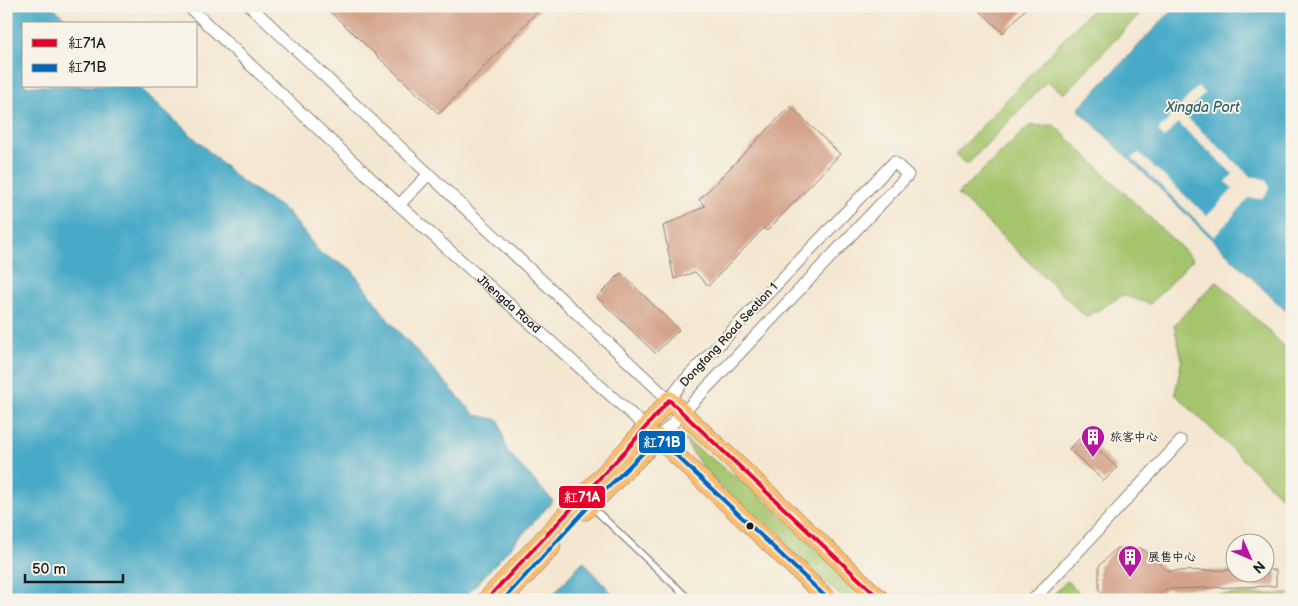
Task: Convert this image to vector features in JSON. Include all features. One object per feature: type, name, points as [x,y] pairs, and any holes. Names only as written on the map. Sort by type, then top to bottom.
[{"type":"main road","points":[[669,400],[881,600]]},
{"type":"main road","name":"Dongfang Road Section 1","points":[[503,600],[590,505],[652,433],[669,400]]},
{"type":"main road","name":"Dongfang Road Section 1","points":[[486,600],[652,433]]},
{"type":"main road","name":"Jhengda Road","points":[[652,433],[829,600]]},
{"type":"street","name":"Jhengda Road","points":[[188,6],[399,205],[652,433]]},
{"type":"street","points":[[250,6],[669,400]]},
{"type":"street","name":"Dongfang Road Section 1","points":[[652,433],[683,413],[908,175],[894,162],[682,383],[669,400]]},
{"type":"street","points":[[399,205],[428,174]]},
{"type":"street","points":[[1033,600],[1181,441]]},
{"type":"lane","points":[[590,505],[690,600]]},
{"type":"green space","points":[[1095,6],[1147,6],[1064,94],[1047,81],[967,165],[955,155]]},
{"type":"green space","points":[[1054,125],[1193,259],[1150,304],[1123,295],[1086,317],[958,194],[1029,126]]},
{"type":"green space","points":[[1217,281],[1292,354],[1292,507],[1175,394],[1182,359],[1174,325]]},
{"type":"green space","points":[[683,438],[752,488],[870,600],[845,600],[731,497],[704,469]]},
{"type":"green space","points":[[1067,581],[1086,600],[1048,600]]},
{"type":"green space","points":[[1290,594],[1285,600],[1161,600],[1166,595]]},
{"type":"water","points":[[6,6],[52,6],[69,22],[22,22],[22,88],[140,88],[240,180],[288,212],[320,253],[351,269],[390,322],[475,415],[499,420],[507,451],[553,501],[462,600],[6,600]]},
{"type":"water","name":"Xingda Port","points":[[1176,6],[1292,6],[1292,317],[1078,109]]},
{"type":"water","points":[[583,561],[618,600],[548,600]]},
{"type":"pier","points":[[1198,86],[1205,93],[1184,115],[1251,177],[1266,180],[1269,187],[1266,195],[1261,199],[1249,198],[1214,237],[1132,158],[1139,153],[1207,216],[1233,189],[1226,182],[1233,174],[1178,123],[1164,138],[1158,131]]},
{"type":"building","points":[[324,6],[543,6],[439,114]]},
{"type":"building","points":[[975,6],[1028,6],[1003,33]]},
{"type":"building","points":[[790,106],[840,154],[767,231],[764,228],[708,286],[695,272],[674,279],[663,226],[705,206],[699,200]]},
{"type":"building","points":[[621,273],[679,330],[655,353],[597,297]]},
{"type":"building","name":"旅客中心","points":[[1083,435],[1117,468],[1104,481],[1069,449]]},
{"type":"building","name":"展售中心","points":[[1116,548],[1141,548],[1167,571],[1226,570],[1226,584],[1276,584],[1276,586],[1165,589],[1154,600],[1107,600],[1099,590],[1099,566]]},
{"type":"transit line","name":"紅71A","points":[[486,600],[627,449],[669,400],[881,600]]},
{"type":"transit line","name":"紅71B","points":[[503,600],[590,505],[658,438],[829,600]]},
{"type":"place","name":"旅客中心","points":[[1093,458]]},
{"type":"place","name":"展售中心","points":[[1130,578]]}]
